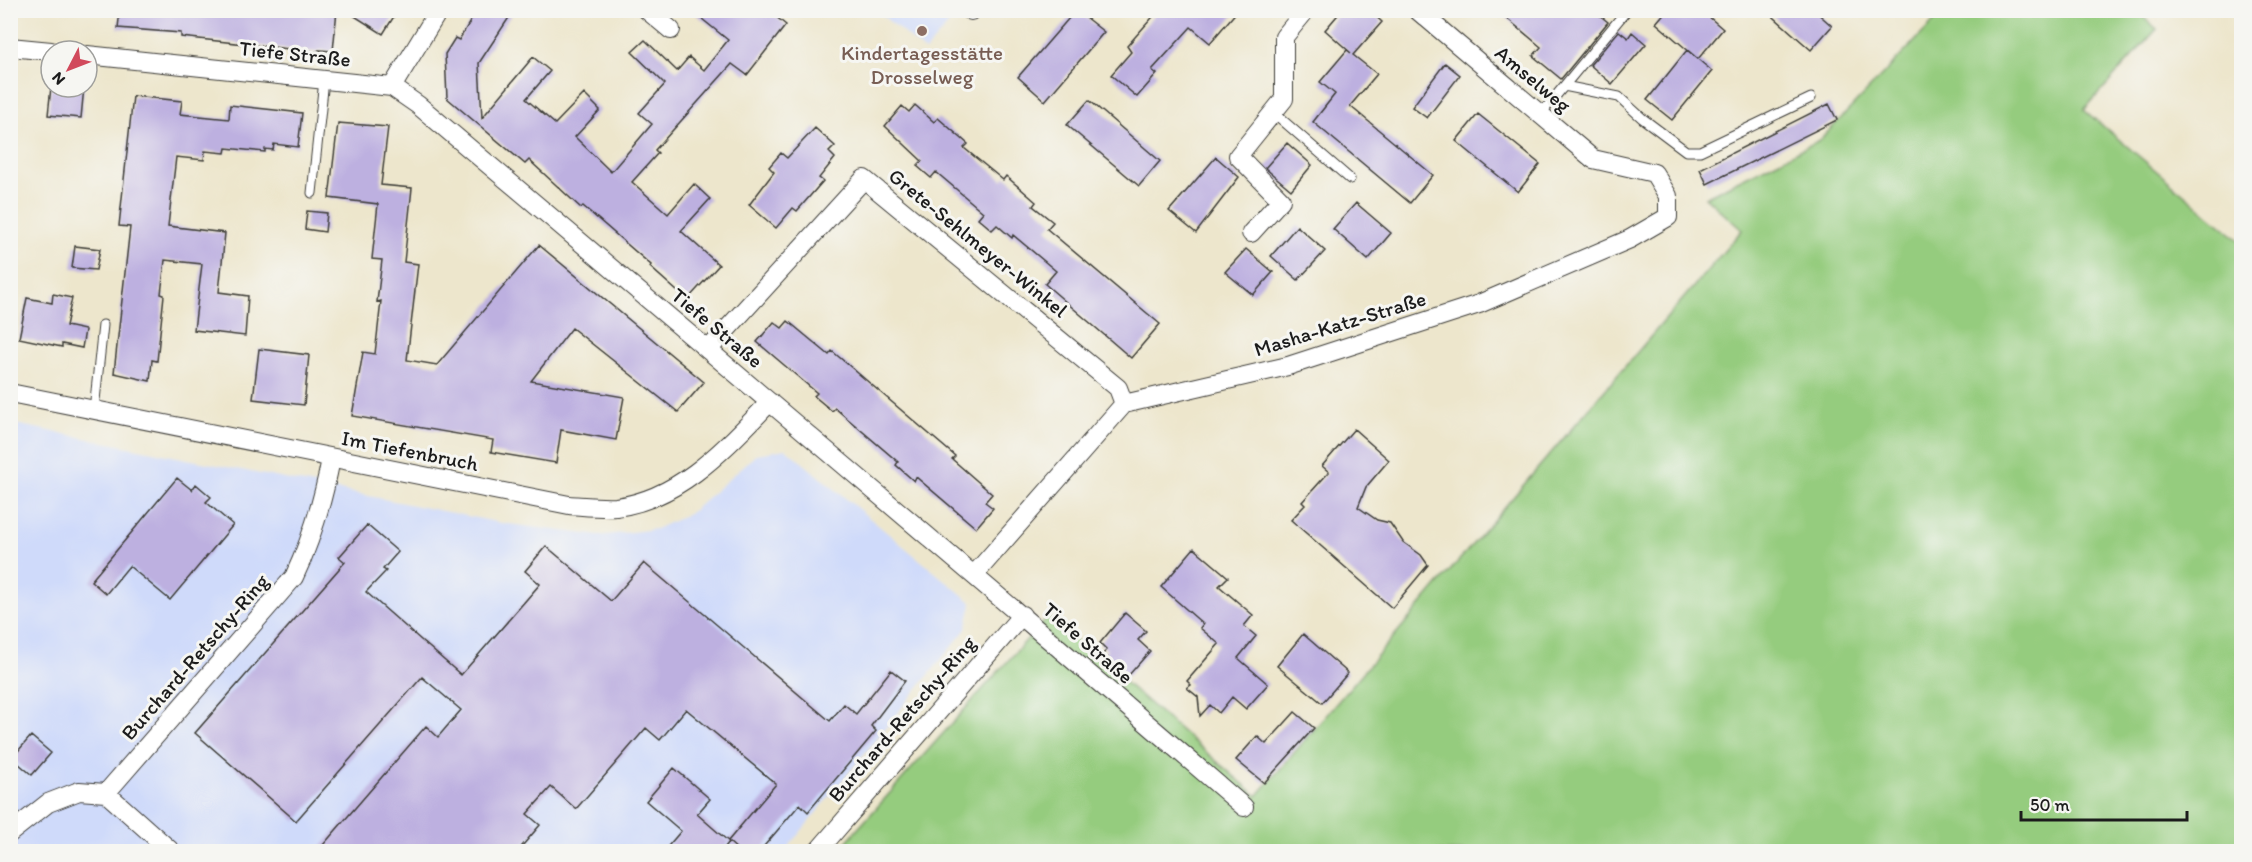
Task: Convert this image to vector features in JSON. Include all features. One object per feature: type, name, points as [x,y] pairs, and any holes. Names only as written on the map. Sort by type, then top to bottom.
[{"type":"street","points":[[392,87],[439,10]]},
{"type":"street","points":[[647,10],[671,30]]},
{"type":"street","points":[[1251,233],[1281,200],[1238,156],[1284,99],[1284,37],[1306,10]]},
{"type":"street","name":"Amselweg","points":[[1417,10],[1593,159]]},
{"type":"street","points":[[10,47],[39,50]]},
{"type":"street","name":"Tiefe Straße","points":[[99,56],[392,87],[418,105],[770,402],[1244,807]]},
{"type":"street","name":"Masha-Katz-Straße","points":[[1124,404],[1288,366],[1479,304],[1630,239],[1668,217],[1668,196],[1654,173],[1593,159]]},
{"type":"street","name":"Grete-Sehlmeyer-Winkel","points":[[708,351],[864,178],[1118,388],[1124,404]]},
{"type":"street","name":"Im Tiefenbruch","points":[[10,393],[569,505],[615,507],[654,498],[695,474],[728,445],[770,402]]},
{"type":"street","points":[[974,575],[1124,404]]},
{"type":"street","name":"Burchard-Retschy-Ring","points":[[106,793],[294,577],[306,552],[322,503],[331,459]]},
{"type":"street","name":"Burchard-Retschy-Ring","points":[[817,852],[1022,615]]},
{"type":"street","points":[[10,833],[48,803],[79,791],[106,793],[172,852]]},
{"type":"lane","points":[[1540,115],[1627,10]]},
{"type":"lane","points":[[312,193],[324,80]]},
{"type":"lane","points":[[1564,86],[1619,97],[1642,118],[1686,151],[1700,151],[1812,98]]},
{"type":"lane","points":[[1273,112],[1350,179]]},
{"type":"lane","points":[[94,410],[103,325]]},
{"type":"shaded area","name":"Kindertagesstätte Drosselweg","points":[[877,11],[960,11],[925,51]]},
{"type":"shaded area","points":[[10,423],[501,523],[599,536],[656,529],[689,514],[757,454],[786,449],[972,603],[966,629],[785,851],[11,851]]},
{"type":"green space","points":[[1944,11],[2136,11],[2157,29],[2084,110],[2241,242],[2241,851],[837,852],[1048,616],[1257,796],[1742,230],[1705,197],[1820,140]]},
{"type":"building","points":[[120,10],[337,10],[333,51],[319,50],[316,52],[181,37],[181,33],[118,28]]},
{"type":"building","points":[[345,10],[398,10],[383,34]]},
{"type":"building","points":[[477,10],[514,10],[479,63],[482,118],[533,57],[550,71],[526,99],[555,124],[584,94],[600,110],[575,137],[611,172],[652,124],[639,113],[665,84],[632,52],[645,40],[677,71],[689,57],[704,70],[728,40],[691,10],[768,10],[786,25],[747,75],[732,64],[655,150],[658,153],[632,182],[668,214],[694,184],[710,199],[681,231],[719,265],[687,300],[650,267],[651,265],[583,206],[581,208],[529,160],[525,164],[447,98],[445,54],[455,38],[459,40]]},
{"type":"building","points":[[1076,10],[1104,32],[1045,101],[1018,77]]},
{"type":"building","points":[[1159,10],[1238,10],[1210,43],[1191,27],[1152,70],[1157,74],[1137,97],[1111,75],[1131,52],[1127,46]]},
{"type":"building","points":[[1342,10],[1369,10],[1382,22],[1353,55],[1377,74],[1350,106],[1433,175],[1410,203],[1313,122],[1335,94],[1320,82],[1347,50],[1351,53],[1325,30]]},
{"type":"building","points":[[1497,10],[1593,10],[1608,22],[1561,79],[1533,56],[1541,47]]},
{"type":"building","points":[[1667,10],[1701,10],[1723,29],[1698,59],[1656,23]]},
{"type":"building","points":[[1766,10],[1814,10],[1832,26],[1811,50]]},
{"type":"building","points":[[1619,31],[1628,38],[1632,32],[1646,44],[1612,84],[1590,65]]},
{"type":"building","points":[[1687,50],[1712,71],[1672,120],[1647,100]]},
{"type":"building","points":[[1445,63],[1460,75],[1427,118],[1412,107]]},
{"type":"building","points":[[133,96],[182,101],[180,114],[229,119],[230,105],[302,113],[298,147],[274,144],[273,150],[265,149],[265,152],[226,148],[225,153],[205,151],[204,160],[176,157],[168,226],[225,233],[219,292],[248,296],[245,336],[194,330],[202,264],[165,260],[157,361],[152,360],[150,381],[114,373],[130,227],[119,226]]},
{"type":"building","points":[[50,99],[83,99],[81,118],[48,115]]},
{"type":"building","points":[[1089,100],[1160,161],[1139,186],[1067,125]]},
{"type":"building","points":[[1829,104],[1837,120],[1707,184],[1700,169]]},
{"type":"building","points":[[915,105],[934,122],[938,118],[968,144],[964,148],[1003,180],[1006,176],[1036,202],[1033,206],[1053,222],[1047,229],[1160,324],[1131,358],[1045,284],[1056,271],[1013,235],[1012,238],[997,225],[992,230],[978,218],[983,212],[936,172],[931,178],[917,166],[922,161],[885,126],[902,106],[909,112]]},
{"type":"building","points":[[1478,114],[1540,164],[1518,192],[1456,141]]},
{"type":"building","points":[[338,123],[388,127],[381,185],[412,188],[404,262],[418,264],[407,360],[437,365],[539,245],[704,382],[678,412],[572,328],[531,381],[624,397],[616,440],[561,430],[556,463],[491,452],[493,440],[352,416],[363,352],[375,354],[381,301],[377,302],[382,260],[372,259],[378,204],[329,198]]},
{"type":"building","points":[[815,128],[835,146],[829,152],[835,158],[819,178],[823,181],[797,211],[793,208],[776,228],[749,205],[774,172],[769,167],[781,153],[787,158]]},
{"type":"building","points":[[1287,143],[1312,165],[1291,190],[1265,168]]},
{"type":"building","points":[[1216,157],[1239,177],[1196,233],[1169,211]]},
{"type":"building","points":[[1356,203],[1391,233],[1368,260],[1333,229]]},
{"type":"building","points":[[307,211],[327,213],[325,232],[305,229]]},
{"type":"building","points":[[1297,226],[1325,251],[1298,280],[1271,256]]},
{"type":"building","points":[[75,246],[100,249],[96,270],[72,268]]},
{"type":"building","points":[[1246,249],[1273,272],[1253,295],[1225,272]]},
{"type":"building","points":[[53,294],[72,298],[66,326],[85,330],[82,348],[62,344],[62,347],[19,338],[27,298],[52,303]]},
{"type":"building","points":[[788,321],[829,355],[832,351],[955,456],[952,459],[992,494],[985,502],[993,508],[976,528],[916,477],[914,481],[896,465],[898,462],[835,408],[832,411],[814,396],[817,393],[757,342],[774,322],[782,328]]},
{"type":"building","points":[[259,349],[309,355],[304,405],[253,399]]},
{"type":"building","points":[[1354,429],[1389,460],[1366,487],[1358,507],[1377,520],[1390,523],[1403,542],[1421,555],[1428,565],[1392,608],[1291,520],[1305,505],[1302,502],[1329,472],[1322,466]]},
{"type":"building","points":[[177,478],[192,490],[196,484],[211,497],[206,502],[233,525],[170,600],[129,566],[106,594],[91,581]]},
{"type":"building","points":[[367,525],[398,552],[383,569],[386,571],[366,592],[461,675],[540,584],[525,571],[546,546],[611,601],[644,563],[830,721],[844,704],[856,714],[891,670],[905,681],[871,726],[876,731],[808,812],[800,804],[759,852],[740,852],[728,841],[776,784],[686,709],[660,740],[646,728],[576,809],[551,787],[527,814],[540,825],[517,852],[317,852],[426,726],[438,737],[461,710],[422,677],[296,821],[195,733],[345,562],[339,557]]},
{"type":"building","points":[[1194,548],[1228,577],[1219,586],[1253,615],[1244,626],[1256,636],[1238,658],[1268,684],[1246,709],[1232,697],[1219,713],[1210,705],[1200,716],[1198,697],[1187,688],[1191,685],[1187,681],[1219,644],[1200,628],[1203,624],[1161,587]]},
{"type":"building","points":[[1125,613],[1146,631],[1138,640],[1150,651],[1128,676],[1103,654],[1107,650],[1100,643]]},
{"type":"building","points":[[1303,634],[1348,673],[1322,703],[1277,666]]},
{"type":"building","points":[[1295,712],[1314,728],[1264,783],[1236,760],[1257,736],[1266,744]]},
{"type":"building","points":[[31,736],[51,753],[32,775],[12,758]]},
{"type":"building","points":[[674,768],[710,799],[697,814],[729,842],[721,852],[663,852],[681,831],[646,801]]},
{"type":"place","name":"Kindertagesstätte Drosselweg","points":[[922,31]]}]
